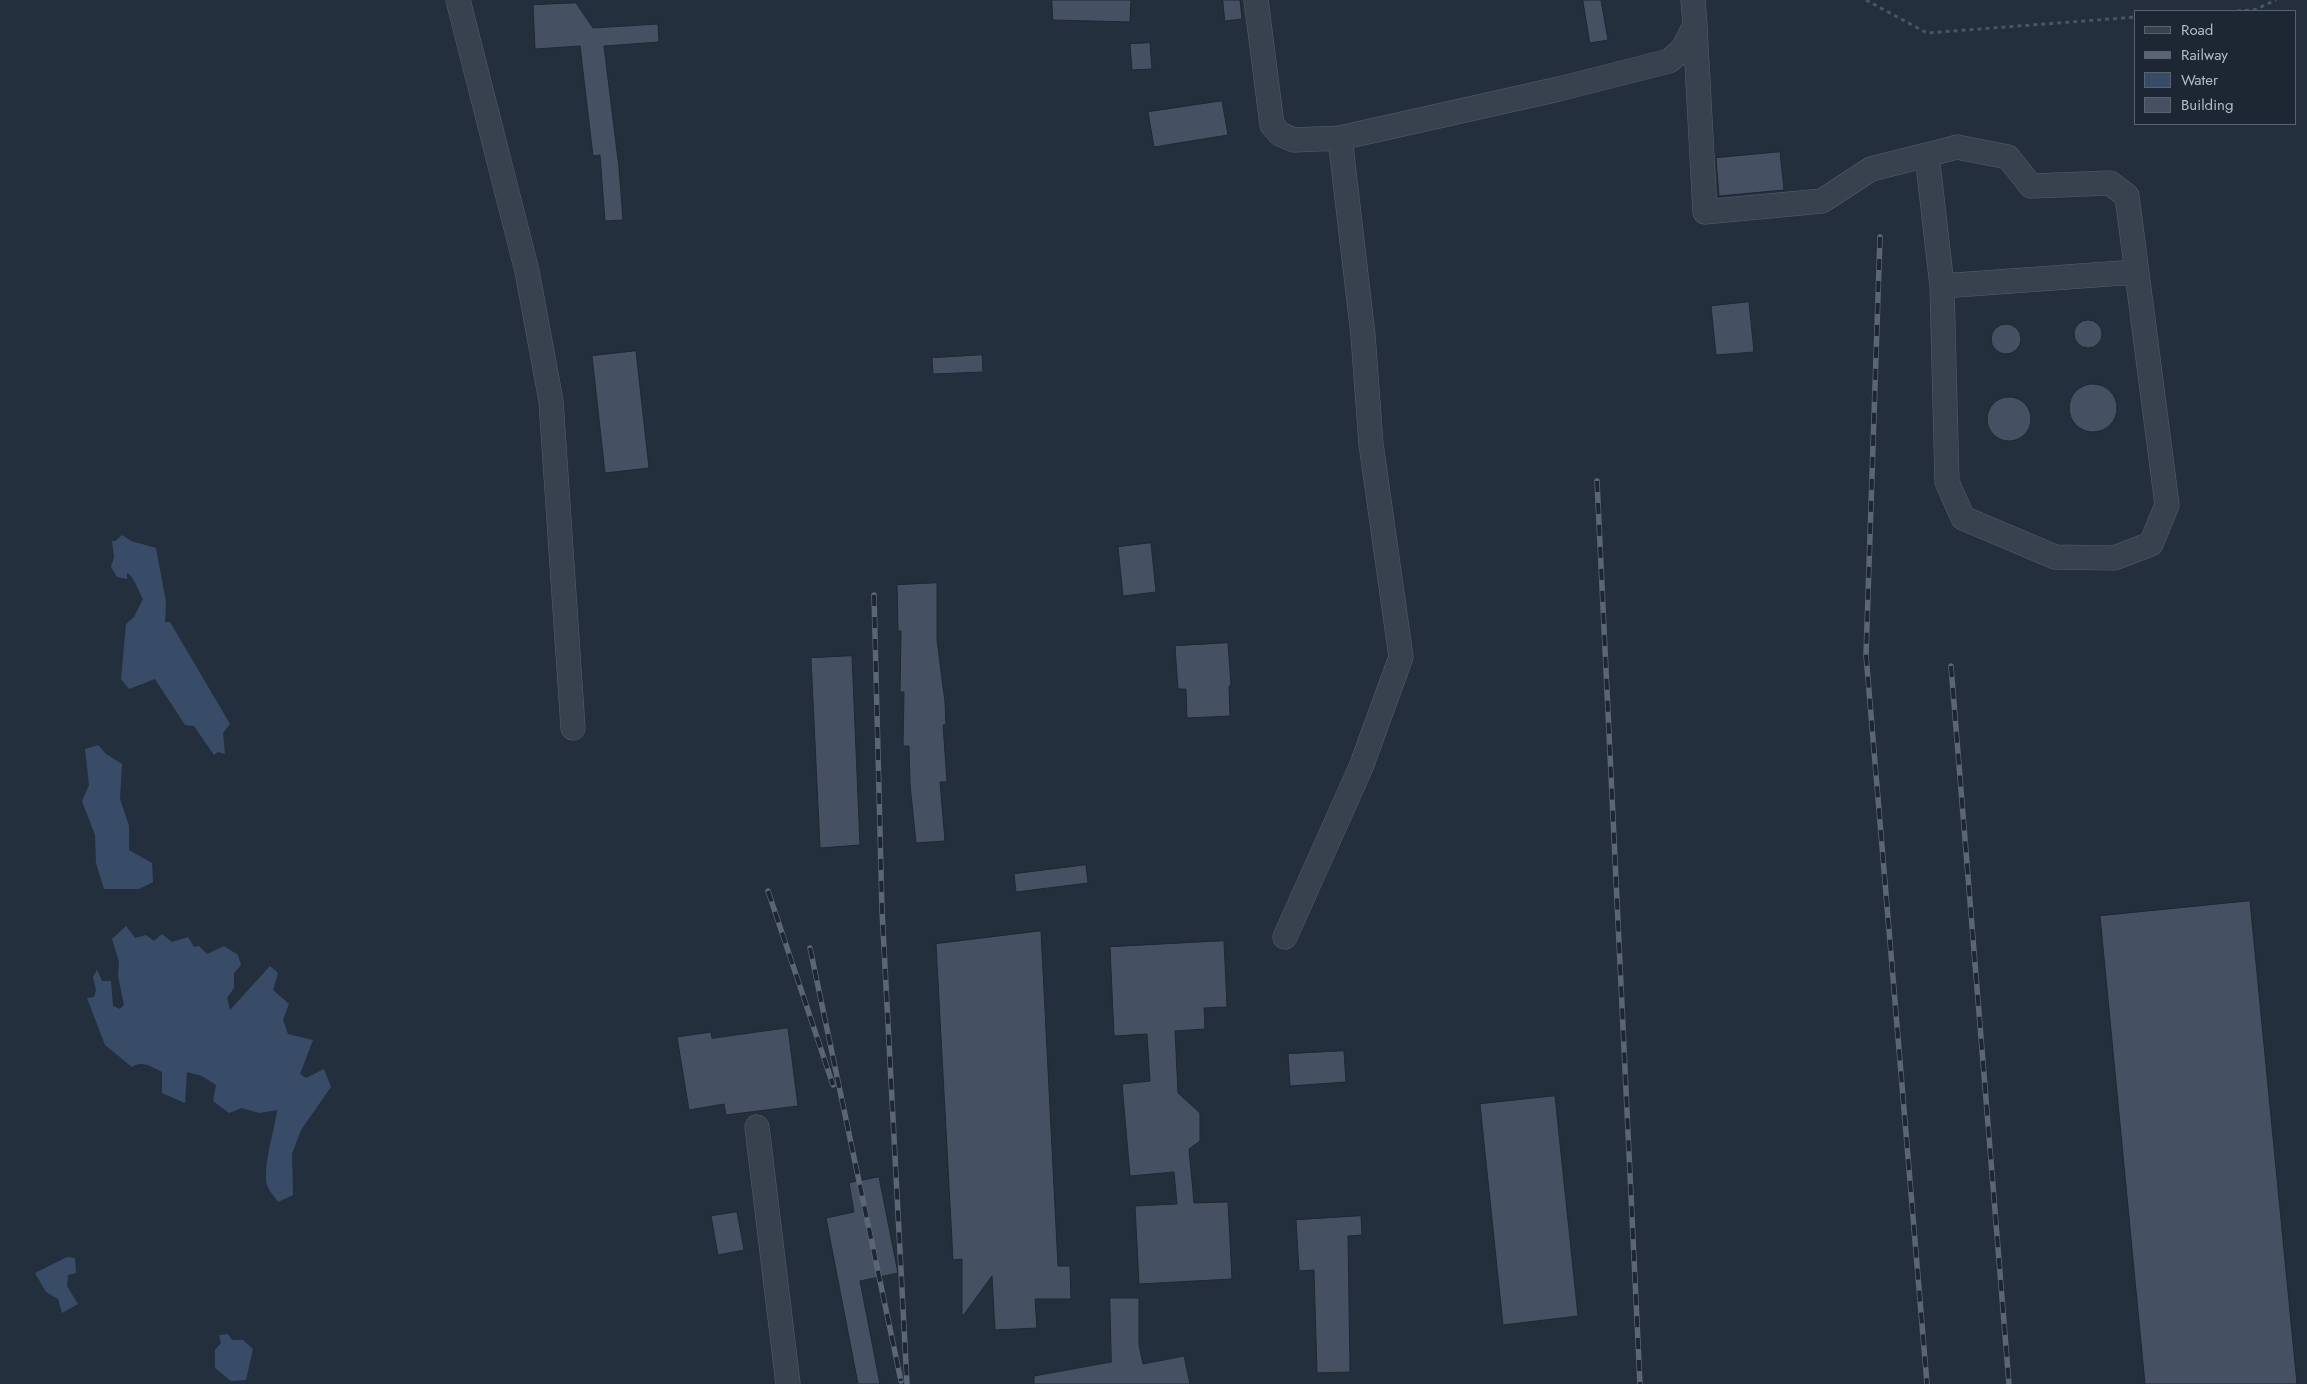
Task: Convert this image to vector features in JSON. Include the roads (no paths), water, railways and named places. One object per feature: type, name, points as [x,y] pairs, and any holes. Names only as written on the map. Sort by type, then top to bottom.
[{"type":"street","points":[[458,0],[527,271],[551,401],[573,728]]},
{"type":"street","points":[[1256,0],[1272,125],[1280,134],[1294,140],[1340,138],[1559,89],[1668,62],[1683,50],[1695,26]]},
{"type":"street","points":[[1694,0],[1705,212],[1822,201],[1871,169],[1957,147],[2008,156],[2031,186],[2110,184],[2126,196],[2167,505],[2150,544],[2114,558],[2055,556],[1963,518],[1947,482],[1942,286],[1927,155]]},
{"type":"street","points":[[1285,937],[1360,767],[1401,657],[1371,444],[1363,335],[1340,138]]},
{"type":"street","points":[[1942,286],[2136,272]]},
{"type":"street","points":[[756,1127],[788,1384]]},
{"type":"water","points":[[122,535],[131,541],[156,548],[166,602],[165,622],[170,622],[230,724],[223,733],[225,754],[218,752],[214,755],[194,726],[185,725],[155,679],[129,689],[121,679],[126,624],[134,617],[143,599],[129,574],[127,573],[127,579],[117,577],[111,567],[114,557],[112,541],[115,541]]},
{"type":"water","points":[[98,745],[106,754],[122,764],[120,799],[129,826],[129,850],[152,863],[153,882],[139,889],[104,889],[96,863],[95,835],[82,801],[89,785],[85,749]]},
{"type":"water","points":[[126,926],[135,938],[146,935],[154,941],[162,934],[172,942],[188,937],[194,947],[199,946],[207,954],[224,946],[238,955],[241,965],[234,973],[234,988],[227,998],[230,1010],[270,966],[278,973],[273,990],[289,1004],[283,1020],[288,1034],[313,1040],[300,1074],[306,1078],[324,1069],[331,1087],[301,1130],[292,1154],[293,1195],[278,1202],[267,1185],[267,1159],[277,1110],[259,1113],[242,1108],[229,1113],[213,1101],[216,1085],[202,1076],[187,1072],[185,1103],[162,1093],[162,1072],[143,1064],[132,1067],[105,1045],[87,998],[94,997],[96,990],[93,977],[97,970],[102,981],[111,981],[113,1006],[120,1009],[124,1005],[118,976],[119,962],[112,939]]},
{"type":"water","points":[[67,1257],[75,1258],[76,1273],[68,1275],[67,1286],[78,1304],[62,1313],[58,1299],[46,1292],[35,1273]]},
{"type":"water","points":[[228,1334],[232,1340],[243,1340],[253,1349],[246,1380],[231,1381],[215,1368],[215,1350],[221,1343],[219,1335]]},
{"type":"railway","points":[[1880,237],[1866,655],[1927,1384]]},
{"type":"railway","points":[[1597,481],[1640,1384]]},
{"type":"railway","points":[[874,595],[882,910],[907,1384]]},
{"type":"railway","points":[[1951,666],[2009,1384]]},
{"type":"railway","points":[[768,891],[833,1085]]},
{"type":"railway","points":[[810,948],[901,1381]]}]
